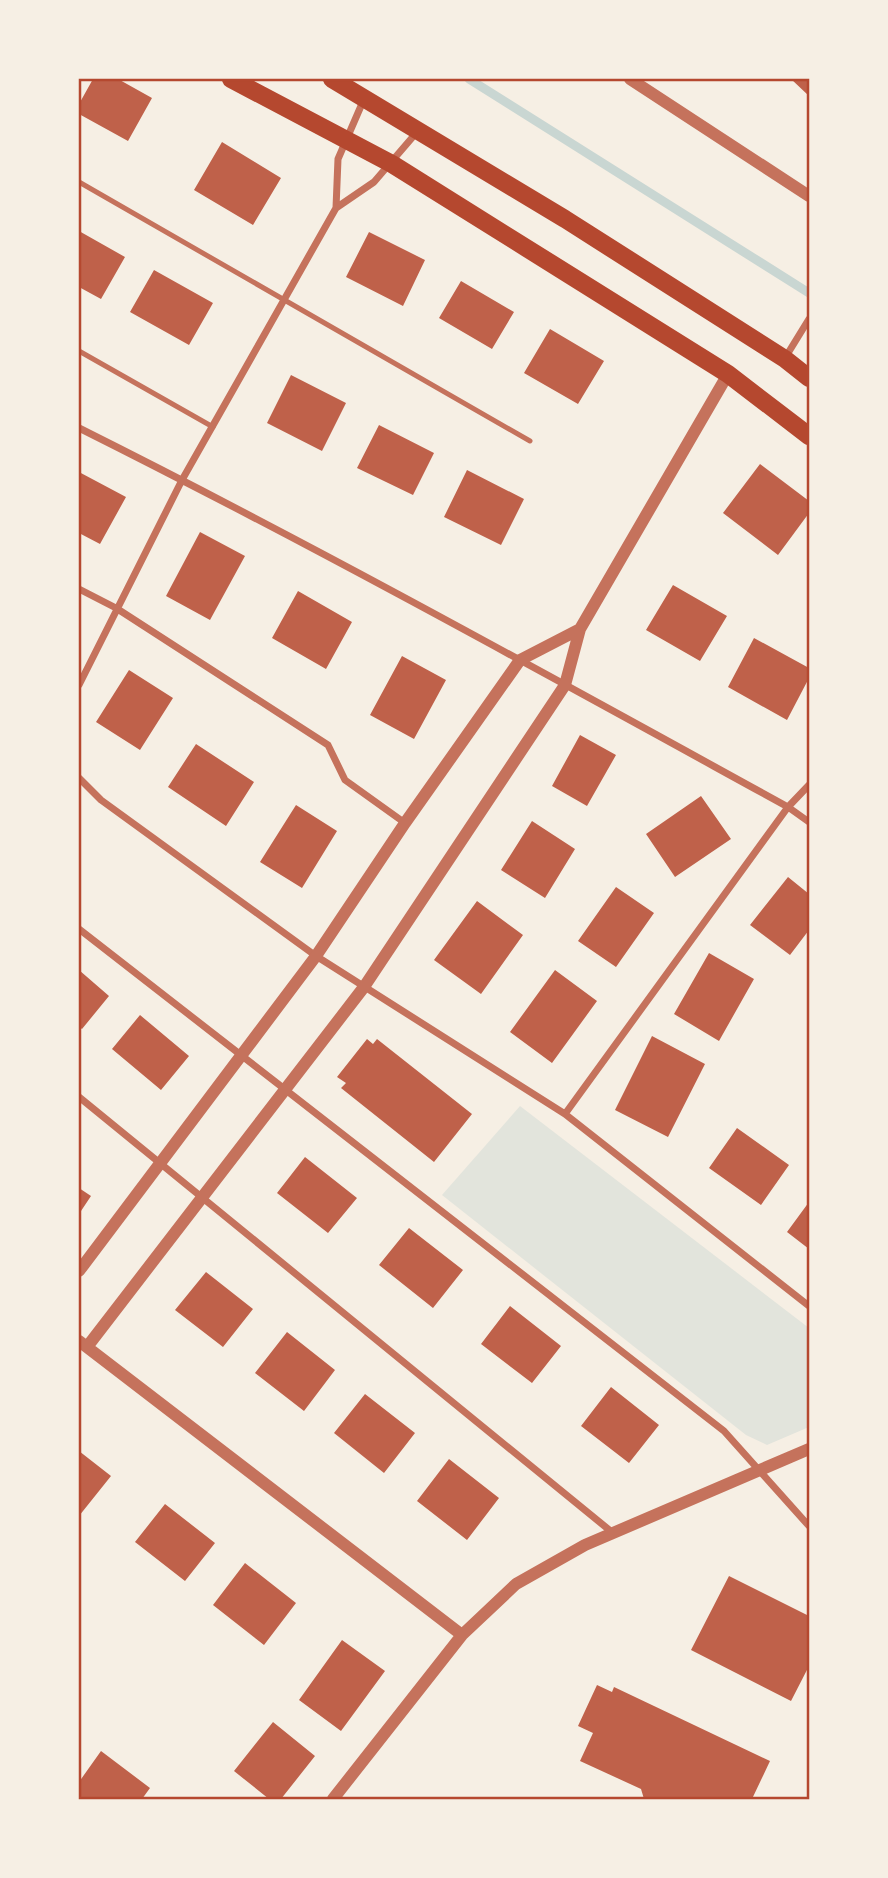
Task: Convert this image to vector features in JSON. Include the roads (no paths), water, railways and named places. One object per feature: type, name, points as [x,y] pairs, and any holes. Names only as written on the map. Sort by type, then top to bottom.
[{"type":"main road","points":[[230,79],[392,164],[728,374],[809,436]]},
{"type":"main road","points":[[332,79],[565,219],[809,377]]},
{"type":"street","points":[[630,79],[809,196]]},
{"type":"street","points":[[79,685],[182,480],[336,208],[338,159],[365,98]]},
{"type":"street","points":[[336,208],[374,182],[418,131]]},
{"type":"street","points":[[785,359],[809,320]]},
{"type":"street","points":[[462,1635],[83,1344],[203,1196],[364,987],[565,685],[580,629],[728,374]]},
{"type":"street","points":[[79,428],[520,660],[788,807],[809,822]]},
{"type":"street","points":[[79,589],[116,608],[328,745],[345,780],[405,822]]},
{"type":"street","points":[[79,1271],[317,956],[405,822],[520,660],[580,629]]},
{"type":"street","points":[[79,778],[101,800],[317,956],[565,1114],[809,1306]]},
{"type":"street","points":[[565,1114],[788,807],[809,785]]},
{"type":"street","points":[[79,929],[724,1431],[809,1526]]},
{"type":"street","points":[[79,1097],[613,1533]]},
{"type":"street","points":[[333,1799],[462,1635],[516,1584],[585,1545],[809,1449]]},
{"type":"lane","points":[[79,182],[530,441]]},
{"type":"lane","points":[[79,351],[213,427]]},
{"type":"waterway","points":[[469,79],[809,293]]}]
